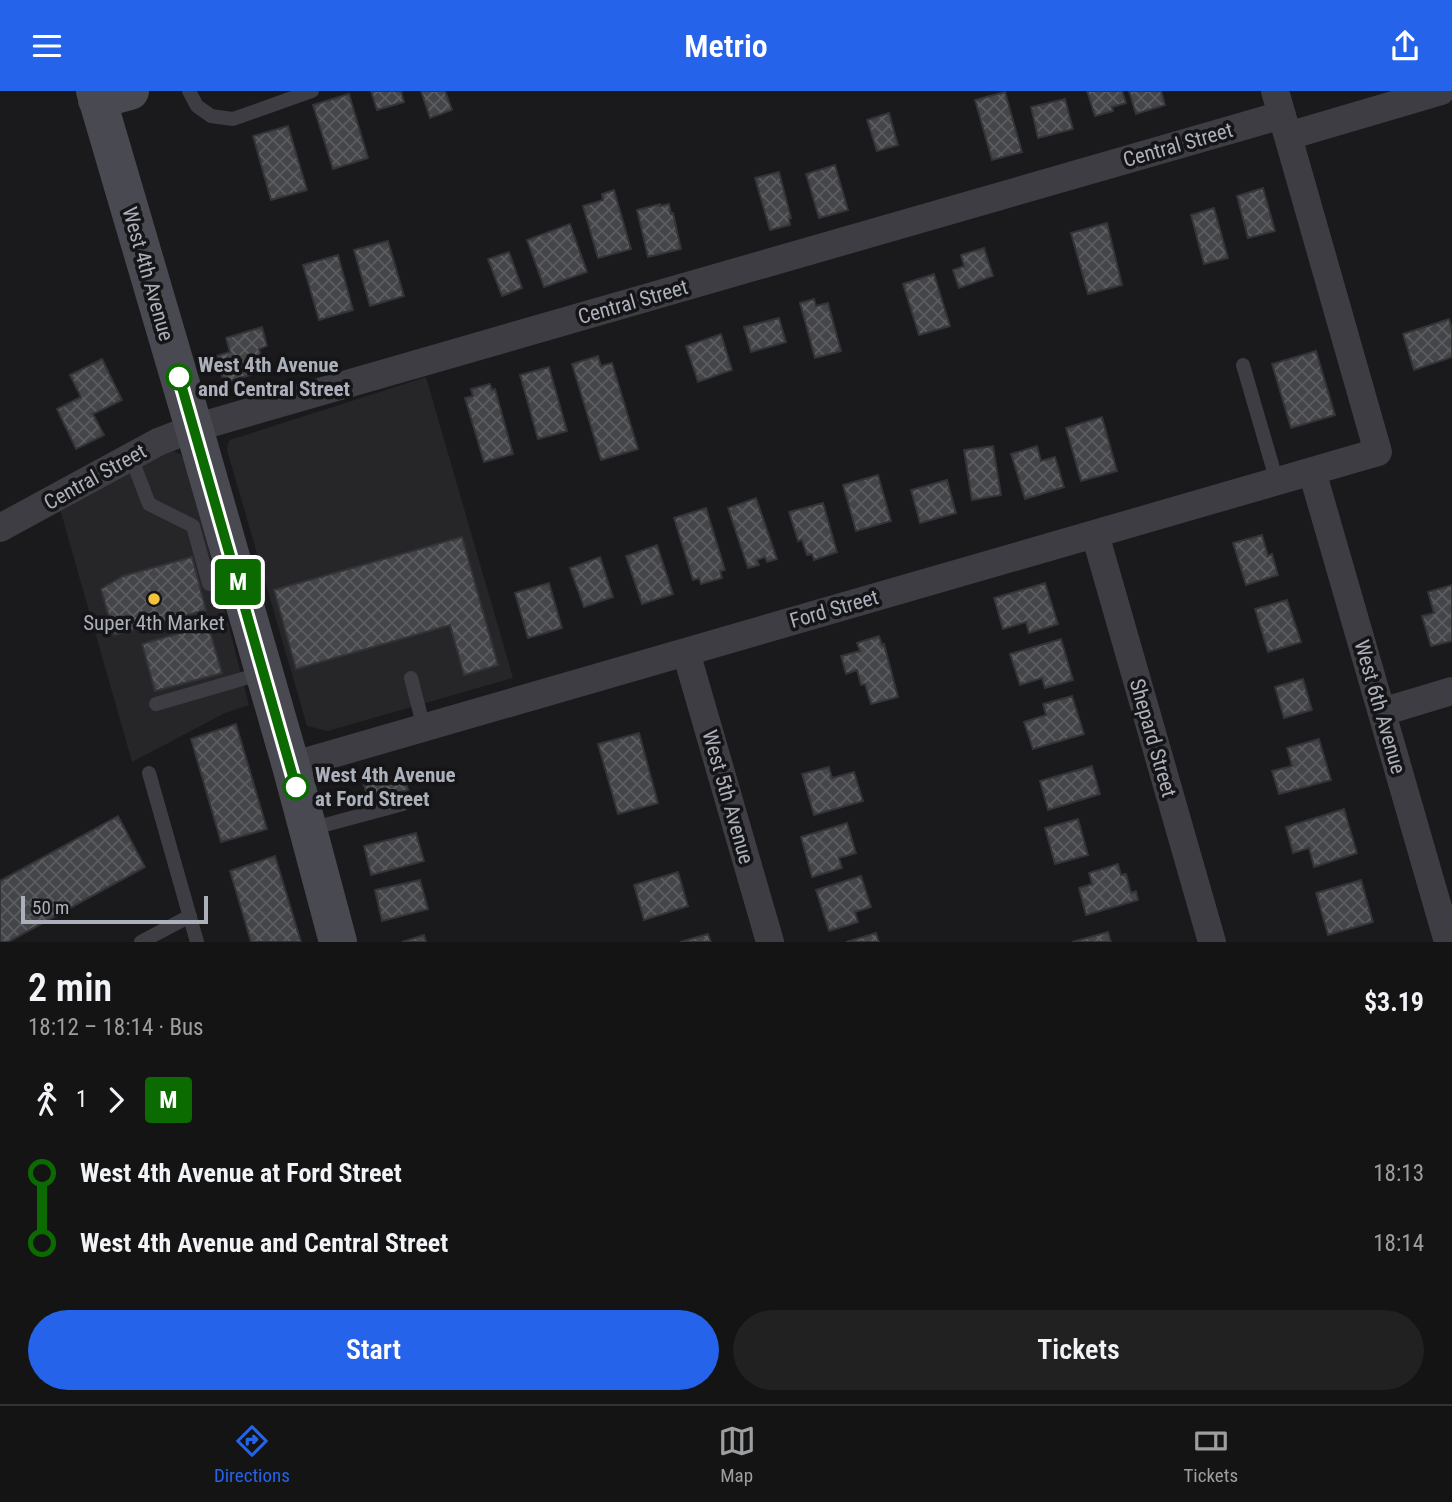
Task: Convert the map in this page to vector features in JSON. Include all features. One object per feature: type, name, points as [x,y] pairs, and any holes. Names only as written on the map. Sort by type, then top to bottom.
[{"type":"street","name":"Central Street","points":[[0,528],[158,442],[194,428],[1282,114],[1441,91]]},
{"type":"street","name":"West 4th Avenue","points":[[107,94],[194,428],[216,555],[264,673],[338,942]]},
{"type":"street","name":"Ford Street","points":[[291,766],[1378,452],[1282,114]]},
{"type":"street","name":"West 6th Avenue","points":[[1312,471],[1448,942]]},
{"type":"street","name":"Shepard Street","points":[[1094,534],[1212,942]]},
{"type":"street","name":"West 5th Avenue","points":[[686,652],[770,942]]},
{"type":"street","points":[[1382,712],[1452,691]]},
{"type":"lane","points":[[189,91],[197,106],[211,116],[233,119],[312,91]]},
{"type":"lane","points":[[266,91],[271,106]]},
{"type":"lane","points":[[1243,365],[1277,482]]},
{"type":"lane","points":[[131,457],[149,504],[193,526],[216,555],[209,584]]},
{"type":"lane","points":[[156,704],[264,673]]},
{"type":"lane","points":[[411,678],[424,728]]},
{"type":"lane","points":[[149,773],[197,942]]},
{"type":"lane","points":[[308,829],[403,804]]},
{"type":"lane","points":[[141,942],[190,916]]},
{"type":"shaded area","points":[[426,377],[513,678],[328,731],[307,726],[227,450],[228,443],[230,440]]},
{"type":"shaded area","points":[[174,451],[186,460],[249,705],[225,713],[132,762],[60,509],[167,452]]},
{"type":"building","points":[[371,91],[401,91],[404,102],[377,110]]},
{"type":"building","points":[[421,91],[445,91],[452,110],[430,118]]},
{"type":"building","points":[[1087,91],[1122,91],[1126,103],[1112,107],[1113,111],[1095,116]]},
{"type":"building","points":[[1129,91],[1161,91],[1165,105],[1136,114]]},
{"type":"building","points":[[1005,92],[1022,152],[992,160],[975,100]]},
{"type":"building","points":[[349,94],[368,158],[333,169],[313,105]]},
{"type":"building","points":[[1065,99],[1073,129],[1038,138],[1031,107]]},
{"type":"building","points":[[889,113],[898,145],[877,151],[867,120]]},
{"type":"building","points":[[288,126],[307,190],[271,200],[253,136]]},
{"type":"building","points":[[835,165],[848,210],[819,218],[806,174]]},
{"type":"building","points":[[779,172],[791,218],[790,225],[770,230],[755,178]]},
{"type":"building","points":[[1263,188],[1275,231],[1248,238],[1237,196]]},
{"type":"building","points":[[614,190],[631,249],[598,258],[583,206],[603,200],[602,194]]},
{"type":"building","points":[[669,204],[681,249],[648,257],[637,210]]},
{"type":"building","points":[[1214,208],[1228,258],[1204,264],[1191,215]]},
{"type":"building","points":[[1107,223],[1122,285],[1088,294],[1071,233]]},
{"type":"building","points":[[570,224],[587,272],[544,287],[527,240]]},
{"type":"building","points":[[388,241],[404,296],[370,306],[354,250]]},
{"type":"building","points":[[984,248],[993,276],[959,288],[953,270],[964,266],[961,255]]},
{"type":"building","points":[[509,252],[522,288],[502,296],[488,259]]},
{"type":"building","points":[[338,255],[353,310],[319,320],[303,265]]},
{"type":"building","points":[[934,274],[950,326],[919,335],[903,284]]},
{"type":"building","points":[[814,299],[816,306],[828,303],[841,351],[815,358],[800,303]]},
{"type":"building","points":[[779,318],[786,342],[751,352],[744,327]]},
{"type":"building","points":[[1449,319],[1452,329],[1452,357],[1414,370],[1403,334]]},
{"type":"building","points":[[262,327],[267,346],[259,349],[266,370],[224,383],[216,356],[230,352],[226,338]]},
{"type":"building","points":[[721,334],[732,370],[698,382],[686,346]]},
{"type":"building","points":[[1316,351],[1335,415],[1291,428],[1272,364]]},
{"type":"building","points":[[598,356],[601,366],[612,363],[638,449],[601,460],[572,364]]},
{"type":"building","points":[[102,359],[122,400],[93,414],[104,435],[76,449],[57,409],[81,397],[70,375]]},
{"type":"building","points":[[549,367],[567,431],[538,439],[520,375]]},
{"type":"building","points":[[490,384],[492,390],[495,389],[513,454],[484,462],[465,398],[473,396],[471,389]]},
{"type":"building","points":[[1102,417],[1117,471],[1081,481],[1066,428]]},
{"type":"building","points":[[993,446],[1001,495],[972,500],[964,450]]},
{"type":"building","points":[[1037,446],[1041,461],[1055,457],[1064,487],[1025,499],[1011,454]]},
{"type":"building","points":[[878,475],[891,521],[856,531],[843,485]]},
{"type":"building","points":[[947,480],[956,513],[920,523],[911,490]]},
{"type":"building","points":[[756,498],[777,559],[767,562],[765,557],[757,560],[759,565],[748,568],[728,508]]},
{"type":"building","points":[[823,503],[837,552],[814,560],[812,554],[807,555],[802,540],[798,541],[789,512]]},
{"type":"building","points":[[706,508],[725,570],[720,571],[722,578],[701,584],[699,578],[693,580],[674,518]]},
{"type":"building","points":[[1262,535],[1268,556],[1272,554],[1278,575],[1246,585],[1233,543]]},
{"type":"building","points":[[462,537],[498,665],[464,675],[450,625],[296,669],[274,590]]},
{"type":"building","points":[[657,545],[673,594],[642,604],[626,556]]},
{"type":"building","name":"Super 4th Market","points":[[192,557],[206,610],[114,635],[101,589],[123,576]]},
{"type":"building","points":[[600,557],[613,597],[584,607],[570,568]]},
{"type":"building","points":[[549,583],[562,628],[528,638],[515,593]]},
{"type":"building","points":[[1045,583],[1058,624],[1029,633],[1026,622],[1003,629],[994,598]]},
{"type":"building","points":[[1452,585],[1452,641],[1431,646],[1422,616],[1434,613],[1428,592]]},
{"type":"building","points":[[1287,600],[1301,642],[1268,652],[1255,609]]},
{"type":"building","points":[[208,625],[222,673],[155,691],[142,644]]},
{"type":"building","points":[[879,636],[882,645],[884,644],[898,697],[871,704],[857,670],[846,674],[841,656],[860,651],[857,643]]},
{"type":"building","points":[[1061,639],[1073,680],[1045,688],[1042,678],[1020,685],[1010,654]]},
{"type":"building","points":[[1303,679],[1312,710],[1284,718],[1275,687]]},
{"type":"building","points":[[1072,696],[1084,734],[1033,749],[1024,722],[1046,715],[1043,704]]},
{"type":"building","points":[[236,724],[267,829],[221,842],[191,739]]},
{"type":"building","points":[[639,733],[658,803],[618,814],[598,744]]},
{"type":"building","points":[[1319,739],[1331,780],[1279,794],[1272,771],[1292,766],[1287,748]]},
{"type":"building","points":[[1092,766],[1100,794],[1048,810],[1040,781]]},
{"type":"building","points":[[829,767],[832,778],[854,772],[863,801],[814,815],[802,774]]},
{"type":"building","points":[[404,774],[408,790],[369,801],[364,785]]},
{"type":"building","points":[[1344,809],[1357,853],[1314,867],[1309,848],[1293,853],[1286,827]]},
{"type":"building","points":[[118,816],[145,867],[8,942],[0,942],[0,881]]},
{"type":"building","points":[[1078,819],[1088,855],[1055,864],[1045,828]]},
{"type":"building","points":[[847,823],[856,853],[839,858],[842,868],[812,877],[801,837]]},
{"type":"building","points":[[416,833],[424,861],[371,875],[364,846]]},
{"type":"building","points":[[275,856],[301,942],[251,942],[230,871]]},
{"type":"building","points":[[1118,864],[1121,875],[1126,874],[1131,893],[1136,891],[1138,900],[1086,915],[1079,888],[1092,884],[1089,873]]},
{"type":"building","points":[[678,872],[688,906],[644,920],[634,885]]},
{"type":"building","points":[[861,876],[871,907],[855,912],[858,922],[829,931],[816,890]]},
{"type":"building","points":[[420,880],[428,909],[382,921],[375,890]]},
{"type":"building","points":[[1361,880],[1373,922],[1328,935],[1316,893]]},
{"type":"building","points":[[1108,932],[1111,942],[1072,942]]},
{"type":"building","points":[[876,933],[879,942],[846,942]]},
{"type":"building","points":[[708,934],[711,942],[680,942]]},
{"type":"building","points":[[424,935],[426,942],[402,942]]},
{"type":"bus line","name":"M","points":[[179,377],[296,787]]},
{"type":"place","name":"West 4th Avenue and Central Street","points":[[179,377]]},
{"type":"place","name":"Super 4th Market","points":[[154,599]]},
{"type":"place","name":"West 4th Avenue at Ford Street","points":[[296,787]]}]
